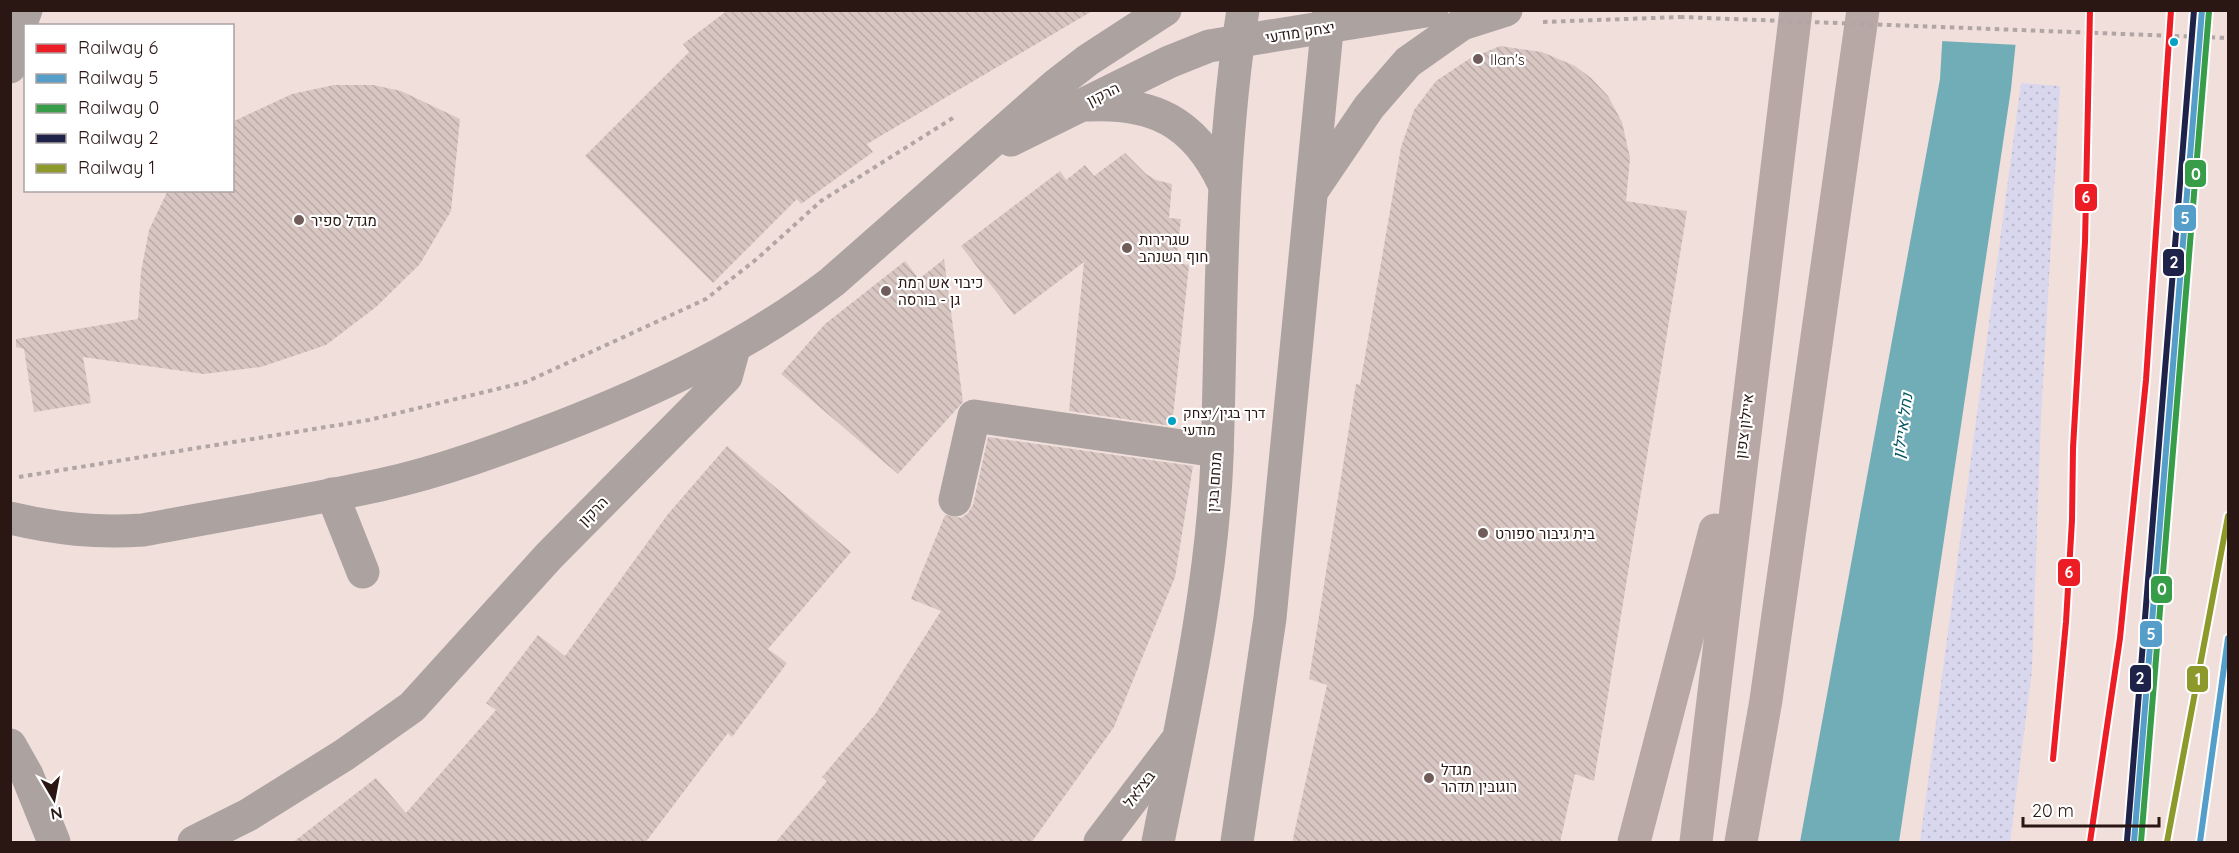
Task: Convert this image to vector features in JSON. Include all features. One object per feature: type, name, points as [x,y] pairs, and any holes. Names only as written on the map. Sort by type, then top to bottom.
[{"type":"highway","name":"איילון צפון","points":[[1696,843],[1796,10]]},
{"type":"highway","points":[[1741,843],[1766,700],[1862,17]]},
{"type":"highway","points":[[1635,843],[1746,412]]},
{"type":"street","points":[[10,67],[14,41],[26,10]]},
{"type":"street","name":"הרקון","points":[[194,843],[248,815],[344,755],[412,707],[549,556],[726,377],[734,348],[783,318],[832,282],[1072,72],[1166,10]]},
{"type":"street","name":"יצחק מודעי","points":[[1241,26],[1432,10]]},
{"type":"street","points":[[1309,194],[1369,107],[1408,62],[1462,24],[1506,10]]},
{"type":"street","points":[[1237,843],[1270,618],[1309,194],[1328,19]]},
{"type":"street","name":"הרקון","points":[[972,159],[1169,62],[1209,46],[1241,26]]},
{"type":"street","name":"מנחם בגין","points":[[1158,843],[1204,597],[1216,451],[1223,182],[1241,26]]},
{"type":"street","points":[[1080,105],[1129,105],[1163,116],[1194,135],[1212,159],[1223,182]]},
{"type":"street","points":[[10,518],[58,529],[104,532],[143,530],[381,485],[493,453],[615,405],[734,348]]},
{"type":"street","points":[[955,500],[974,416],[1216,451]]},
{"type":"street","points":[[332,494],[363,572]]},
{"type":"street","points":[[10,538],[58,529]]},
{"type":"street","name":"בצלאל","points":[[1100,843],[1179,736]]},
{"type":"street","points":[[10,745],[27,775],[54,843]]},
{"type":"path","points":[[1680,17],[1862,17],[2229,38]]},
{"type":"path","points":[[15,478],[369,420],[526,382],[706,299],[758,258],[821,201],[961,112]]},
{"type":"shaded area","points":[[2021,83],[2060,86],[2041,417],[2032,670],[2010,842],[1920,842]]},
{"type":"water","name":"נחל איילון","points":[[1944,11],[2019,11],[2011,89],[1899,842],[1800,842],[1940,79]]},
{"type":"pier","points":[[1941,10],[2022,10],[2019,45],[1940,41]]},
{"type":"building","points":[[728,10],[1094,10],[867,144],[873,152],[801,204],[797,199],[713,283],[585,156],[689,52],[683,44]]},
{"type":"building","name":"בית גיבור ספורט","points":[[1500,46],[1542,52],[1575,66],[1591,78],[1608,96],[1622,122],[1630,158],[1626,201],[1687,211],[1594,781],[1575,774],[1560,843],[1292,843],[1327,685],[1309,679],[1356,384],[1360,385],[1401,147],[1414,110],[1436,81],[1469,59]]},
{"type":"building","name":"מגדל ספיר","points":[[334,85],[373,85],[401,91],[460,119],[451,211],[420,264],[376,307],[326,345],[261,367],[204,374],[83,357],[91,403],[34,412],[24,349],[16,347],[16,339],[138,319],[141,272],[149,230],[167,192],[234,192],[234,121],[292,94]]},
{"type":"building","points":[[1125,153],[1146,174],[1156,180],[1172,184],[1169,218],[1181,219],[1176,263],[1189,265],[1172,426],[1069,411],[1084,262],[1014,315],[961,246],[1060,171],[1066,180],[1085,165],[1094,176]]},
{"type":"building","points":[[944,259],[963,402],[898,474],[781,374],[825,324],[905,261],[919,279]]},
{"type":"building","points":[[988,437],[1193,466],[1175,577],[1114,727],[1031,843],[775,843],[827,781],[822,777],[876,713],[941,611],[911,599],[945,515],[961,518],[973,505]]},
{"type":"building","points":[[727,446],[851,552],[768,649],[787,663],[732,737],[728,733],[645,843],[292,843],[376,778],[406,813],[496,710],[486,703],[538,635],[565,656],[668,514]]},
{"type":"rail line","name":"6","points":[[2053,759],[2066,622],[2072,520],[2073,448],[2085,242],[2090,10]]},
{"type":"rail line","name":"6","points":[[2090,842],[2120,638],[2146,380],[2171,10]]},
{"type":"rail line","name":"2","points":[[2127,841],[2194,10]]},
{"type":"rail line","name":"5","points":[[2134,842],[2202,10]]},
{"type":"rail line","name":"0","points":[[2141,842],[2209,11]]},
{"type":"rail line","name":"1","points":[[2167,842],[2228,516]]},
{"type":"rail line","name":"5","points":[[2200,842],[2228,638]]},
{"type":"place","name":"Ilan's","points":[[1478,59]]},
{"type":"place","name":"מגדל ספיר","points":[[299,220]]},
{"type":"place","name":"שגרירות חוף השנהב","points":[[1127,248]]},
{"type":"place","name":"כיבוי אש רמת גן - בורסה","points":[[886,291]]},
{"type":"place","name":"דרך בגין/יצחק מודעי","points":[[1172,421]]},
{"type":"place","name":"בית גיבור ספורט","points":[[1483,533]]},
{"type":"place","name":"מגדל רוגובין תדהר","points":[[1429,778]]}]
